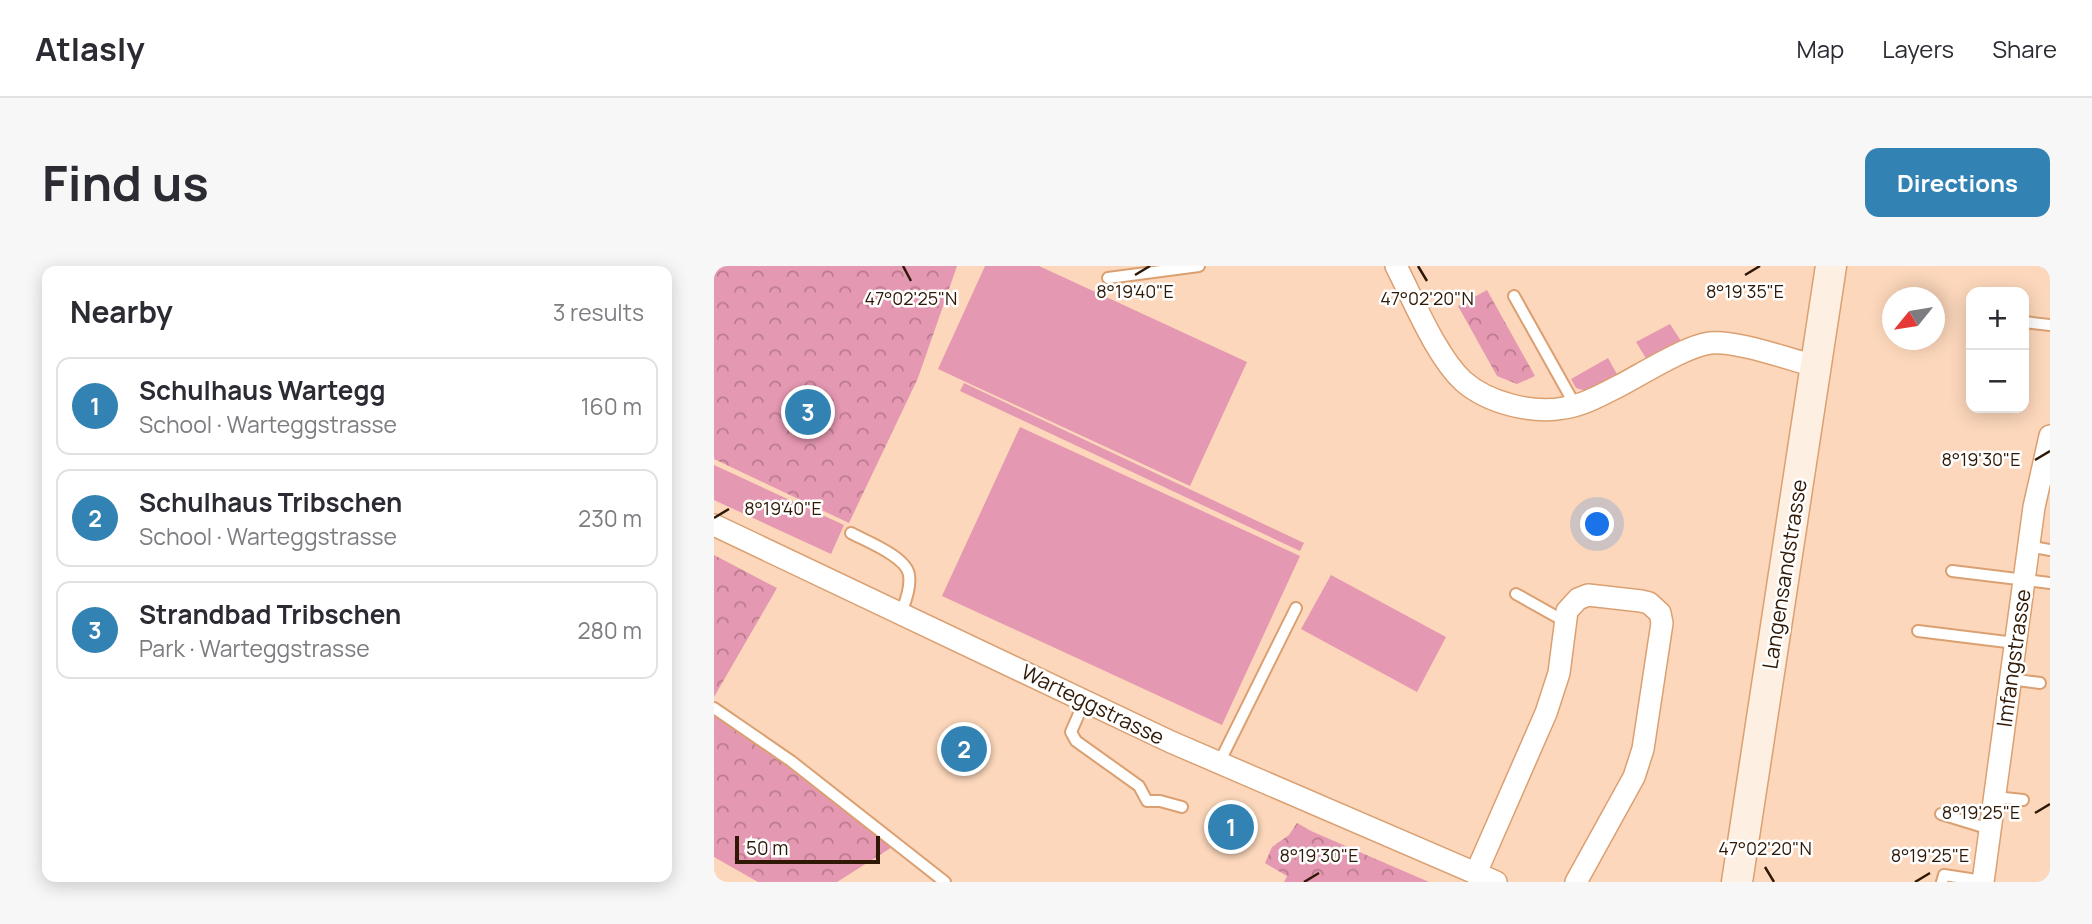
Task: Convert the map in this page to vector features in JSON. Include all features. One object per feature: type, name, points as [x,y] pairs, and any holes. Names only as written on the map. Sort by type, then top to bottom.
[{"type":"street","points":[[1396,266],[1443,355],[1463,381],[1486,396],[1506,403],[1541,409],[1575,405],[1592,400],[1689,351],[1711,343],[1736,346],[1815,366]]},
{"type":"street","name":"Langensandstrasse","points":[[1737,882],[1830,266]]},
{"type":"street","name":"Imfangstrasse","points":[[1983,882],[2028,546],[2037,514],[2050,436]]},
{"type":"street","name":"Warteggstrasse","points":[[714,525],[1219,763],[1496,882]]},
{"type":"street","points":[[1476,873],[1546,713],[1559,673],[1567,611],[1578,599],[1588,596],[1649,603],[1660,613],[1662,623],[1643,749],[1634,777],[1576,882]]},
{"type":"lane","points":[[1108,278],[1199,266]]},
{"type":"lane","points":[[1514,296],[1575,405]]},
{"type":"lane","points":[[2029,323],[2050,325]]},
{"type":"lane","points":[[851,533],[899,559],[906,567],[910,575],[908,594],[901,614]]},
{"type":"lane","points":[[2028,546],[2050,550]]},
{"type":"lane","points":[[1952,570],[2050,583]]},
{"type":"lane","points":[[1516,594],[1566,622]]},
{"type":"lane","points":[[1219,763],[1296,608]]},
{"type":"lane","points":[[1918,631],[2015,643]]},
{"type":"lane","points":[[2010,679],[2040,683]]},
{"type":"lane","points":[[1085,700],[1071,732],[1076,741],[1139,786],[1147,801],[1160,801],[1182,807]]},
{"type":"lane","points":[[714,708],[791,761],[945,882]]},
{"type":"lane","points":[[1995,797],[2023,800]]},
{"type":"lane","points":[[1941,814],[1990,829]]},
{"type":"lane","points":[[1942,882],[1944,875],[1983,882]]},
{"type":"green space","points":[[714,266],[957,266],[918,378],[849,523],[714,459]]},
{"type":"green space","points":[[985,266],[1039,266],[1247,362],[1190,486],[938,369]]},
{"type":"green space","points":[[1487,290],[1535,376],[1517,384],[1497,376],[1458,306]]},
{"type":"green space","points":[[1670,324],[1681,341],[1647,360],[1636,342]]},
{"type":"green space","points":[[1608,358],[1618,376],[1586,391],[1576,388],[1571,379]]},
{"type":"green space","points":[[964,383],[1304,543],[1300,551],[960,391]]},
{"type":"green space","points":[[1020,427],[1300,556],[1222,725],[942,596]]},
{"type":"green space","points":[[714,465],[844,525],[831,554],[714,500]]},
{"type":"green space","points":[[714,555],[777,588],[714,697]]},
{"type":"green space","points":[[1331,575],[1446,637],[1417,692],[1301,629]]},
{"type":"green space","points":[[714,708],[897,844],[837,882],[758,882],[714,857]]},
{"type":"green space","points":[[1297,823],[1429,882],[1284,882],[1287,876],[1265,863],[1272,847],[1289,835]]},
{"type":"place","name":"Strandbad Tribschen","points":[[808,412]]},
{"type":"place","name":"Schulhaus Tribschen","points":[[964,749]]},
{"type":"place","name":"Schulhaus Wartegg","points":[[1231,827]]}]
